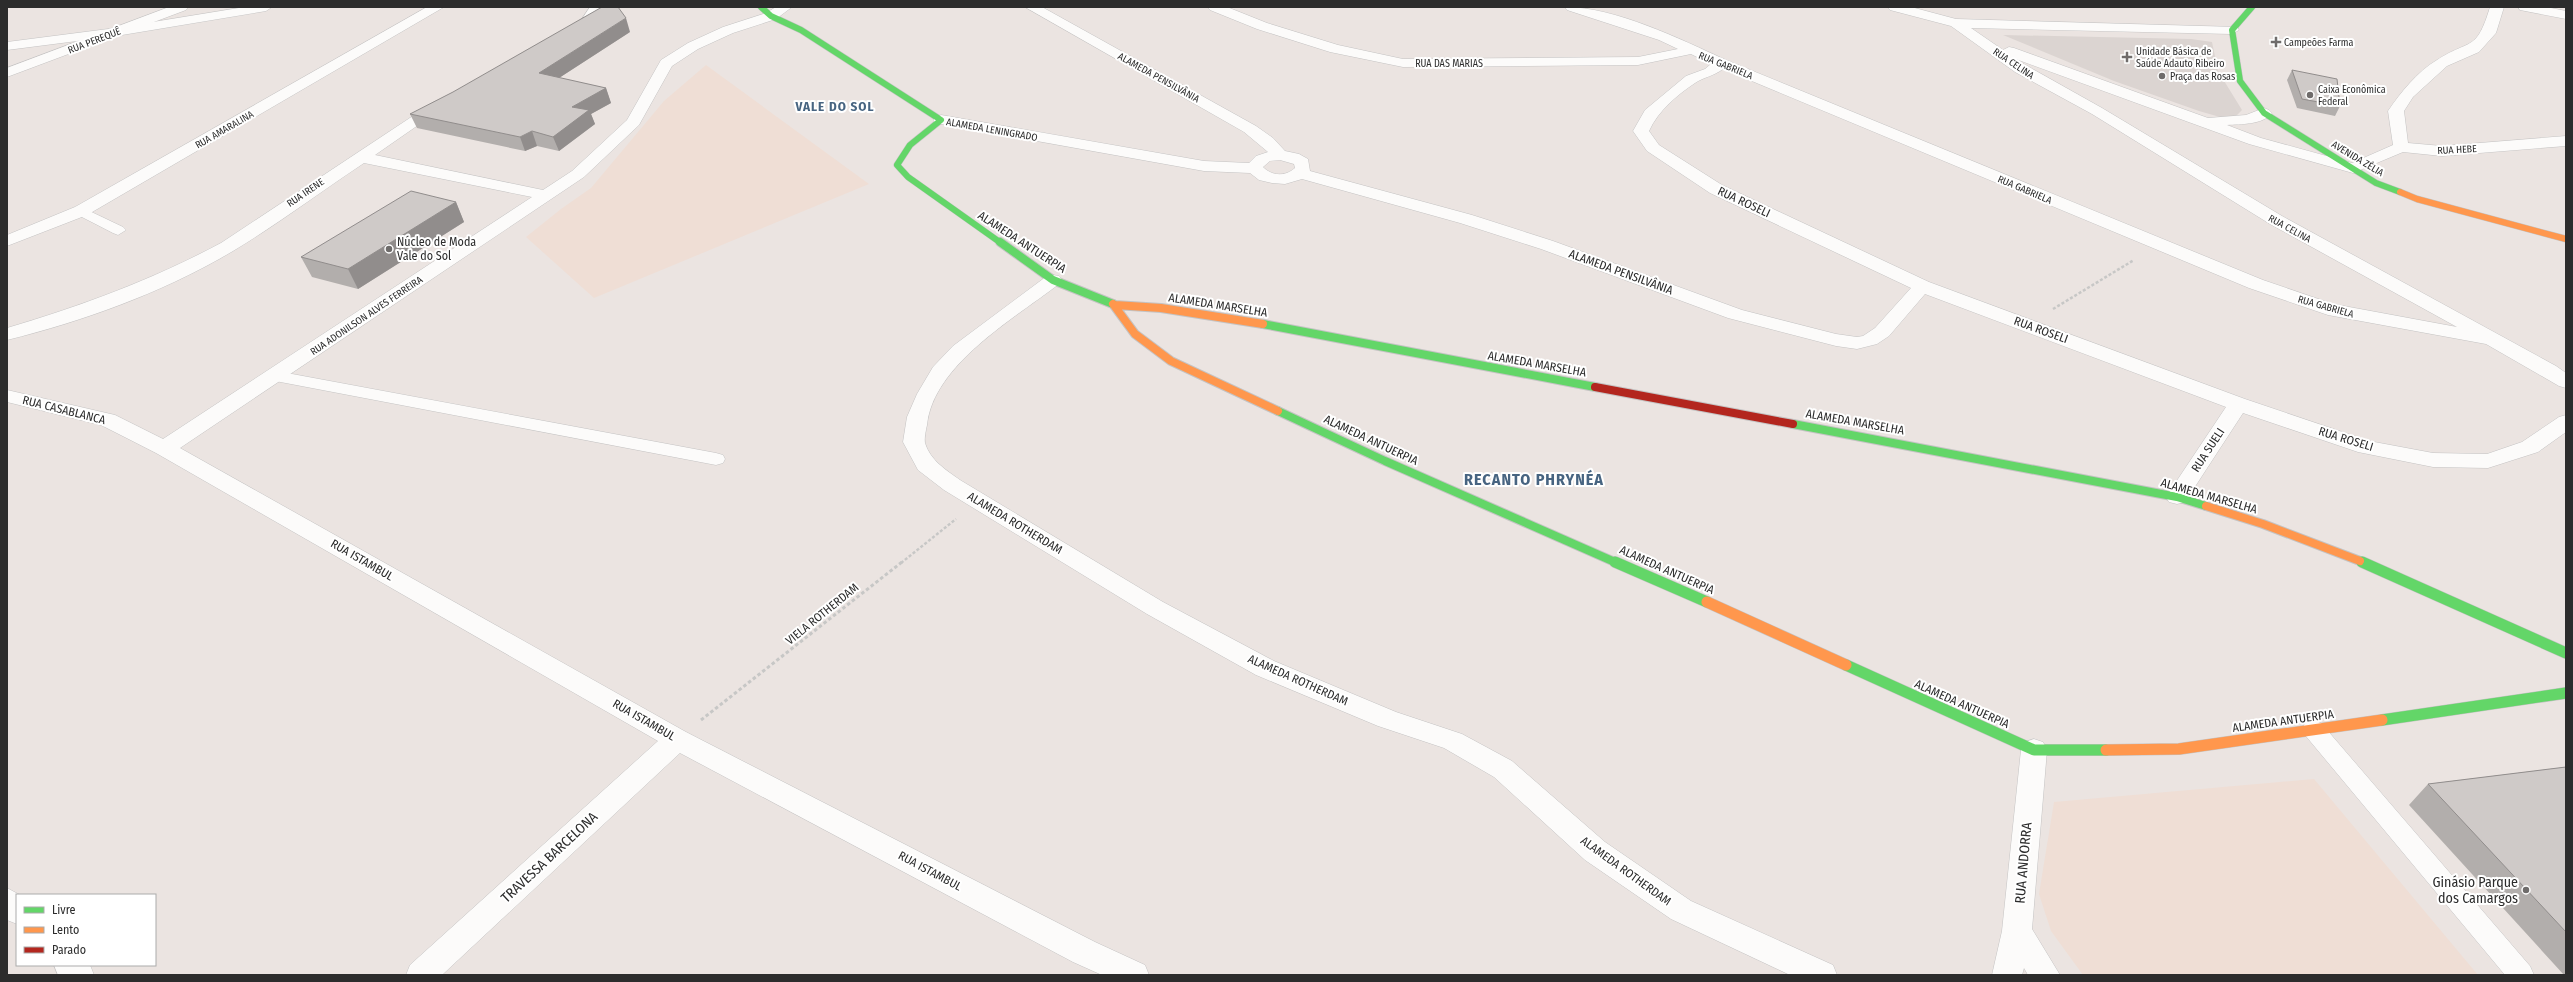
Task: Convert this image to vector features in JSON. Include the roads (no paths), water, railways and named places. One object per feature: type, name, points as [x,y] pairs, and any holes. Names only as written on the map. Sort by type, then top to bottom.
[{"type":"street","name":"RUA PEREQUÊ","points":[[7,73],[181,7]]},
{"type":"street","name":"RUA AMARALINA","points":[[7,241],[81,211],[437,7]]},
{"type":"street","points":[[587,17],[603,7]]},
{"type":"street","name":"RUA ADONILSON ALVES FERREIRA","points":[[164,448],[276,376],[544,195],[578,174],[634,122],[666,63],[693,46],[766,11],[786,7]]},
{"type":"street","name":"ALAMEDA PENSILVÂNIA","points":[[1032,7],[1250,129],[1268,141],[1280,155]]},
{"type":"street","name":"RUA DAS MARIAS","points":[[1215,7],[1262,26],[1335,49],[1403,63],[1454,64],[1656,59],[1691,50]]},
{"type":"street","name":"RUA GABRIELA","points":[[1572,7],[1664,37],[1721,63],[2256,284],[2328,309],[2396,323],[2488,338]]},
{"type":"street","points":[[1894,7],[1956,23],[2232,30],[2252,7]]},
{"type":"street","points":[[2401,147],[2396,111],[2407,94],[2442,63],[2474,49],[2488,34],[2497,7]]},
{"type":"street","points":[[2525,7],[2566,15]]},
{"type":"street","name":"ALAMEDA LENINGRADO","points":[[766,11],[801,30],[940,120],[1204,166],[1254,168]]},
{"type":"street","name":"RUA CELINA","points":[[1956,23],[2020,69],[2097,111],[2276,220],[2488,338]]},
{"type":"street","name":"AVENIDA ZÉLIA","points":[[2232,30],[2240,81],[2264,113],[2376,183],[2417,200],[2566,239]]},
{"type":"street","points":[[1980,40],[2256,141],[2353,168]]},
{"type":"street","points":[[1656,59],[1685,71],[1692,79]]},
{"type":"street","name":"RUA ROSELI","points":[[1721,63],[1710,72],[1692,79],[1650,113],[1642,131],[1653,148],[1716,189],[1922,286],[2238,404],[2366,447],[2433,460],[2488,461],[2530,448],[2566,422]]},
{"type":"street","name":"RUA IRENE","points":[[7,334],[115,300],[158,283],[197,264],[226,247],[451,97]]},
{"type":"street","points":[[2097,111],[2137,98]]},
{"type":"street","points":[[2201,121],[2227,122],[2249,119],[2264,113]]},
{"type":"street","name":"ALAMEDA ANTUERPIA","points":[[940,120],[903,149],[897,165],[908,177],[959,215],[1053,280],[1115,305],[1135,334],[1171,360],[1385,460],[1629,566],[2034,750],[2179,749],[2566,693]]},
{"type":"street","name":"RUA HEBE","points":[[2353,168],[2401,147],[2442,151],[2566,141]]},
{"type":"street","points":[[1280,155],[1293,157],[1302,162],[1303,169],[1300,173],[1285,179],[1271,179],[1260,175],[1254,168],[1257,161],[1267,156],[1280,155]]},
{"type":"street","points":[[359,157],[544,195]]},
{"type":"street","name":"ALAMEDA PENSILVÂNIA","points":[[1300,173],[1466,218],[1547,245],[1735,314],[1836,340],[1857,343],[1870,340],[1882,332],[1922,286]]},
{"type":"street","name":"ALAMEDA ROTHERDAM","points":[[1053,280],[960,350],[940,371],[917,417],[914,442],[926,465],[978,501],[1155,608],[1265,668],[1387,719],[1454,741],[1503,769],[1595,851],[1681,910],[1822,975]]},
{"type":"street","name":"ALAMEDA MARSELHA","points":[[1115,305],[1161,308],[1230,318],[2177,497],[2263,524],[2379,568],[2566,653]]},
{"type":"street","points":[[2488,338],[2550,370],[2566,382]]},
{"type":"street","name":"RUA CASABLANCA","points":[[7,396],[108,420],[164,448]]},
{"type":"street","name":"RUA SUELI","points":[[2177,497],[2238,404]]},
{"type":"street","name":"RUA ISTAMBUL","points":[[164,448],[677,739],[1084,952],[1134,975]]},
{"type":"street","name":"TRAVESSA BARCELONA","points":[[421,975],[677,739]]},
{"type":"street","name":"RUA ANDORRA","points":[[2007,975],[2017,930],[2034,750]]},
{"type":"street","points":[[7,900],[16,910]]},
{"type":"street","points":[[2017,930],[2045,975]]},
{"type":"street","points":[[70,966],[79,975]]},
{"type":"lane","points":[[7,46],[116,32],[266,7]]},
{"type":"lane","points":[[81,211],[118,230]]},
{"type":"lane","points":[[276,376],[716,459]]},
{"type":"lane","points":[[2313,729],[2521,975]]},
{"type":"place","name":"Campeões Farma","points":[[2276,42]]},
{"type":"place","name":"Unidade Básica de Saúde Adauto Ribeiro","points":[[2127,57]]},
{"type":"place","name":"Praça das Rosas","points":[[2162,76]]},
{"type":"place","name":"Caixa Econômica Federal","points":[[2310,95]]},
{"type":"place","name":"Núcleo de Moda Vale do Sol","points":[[389,249]]},
{"type":"place","name":"Ginásio Parque dos Camargos","points":[[2526,890]]},
{"type":"district","name":"VALE DO SOL","points":[[835,106]]},
{"type":"district","name":"RECANTO PHRYNÉA","points":[[1534,479]]}]
